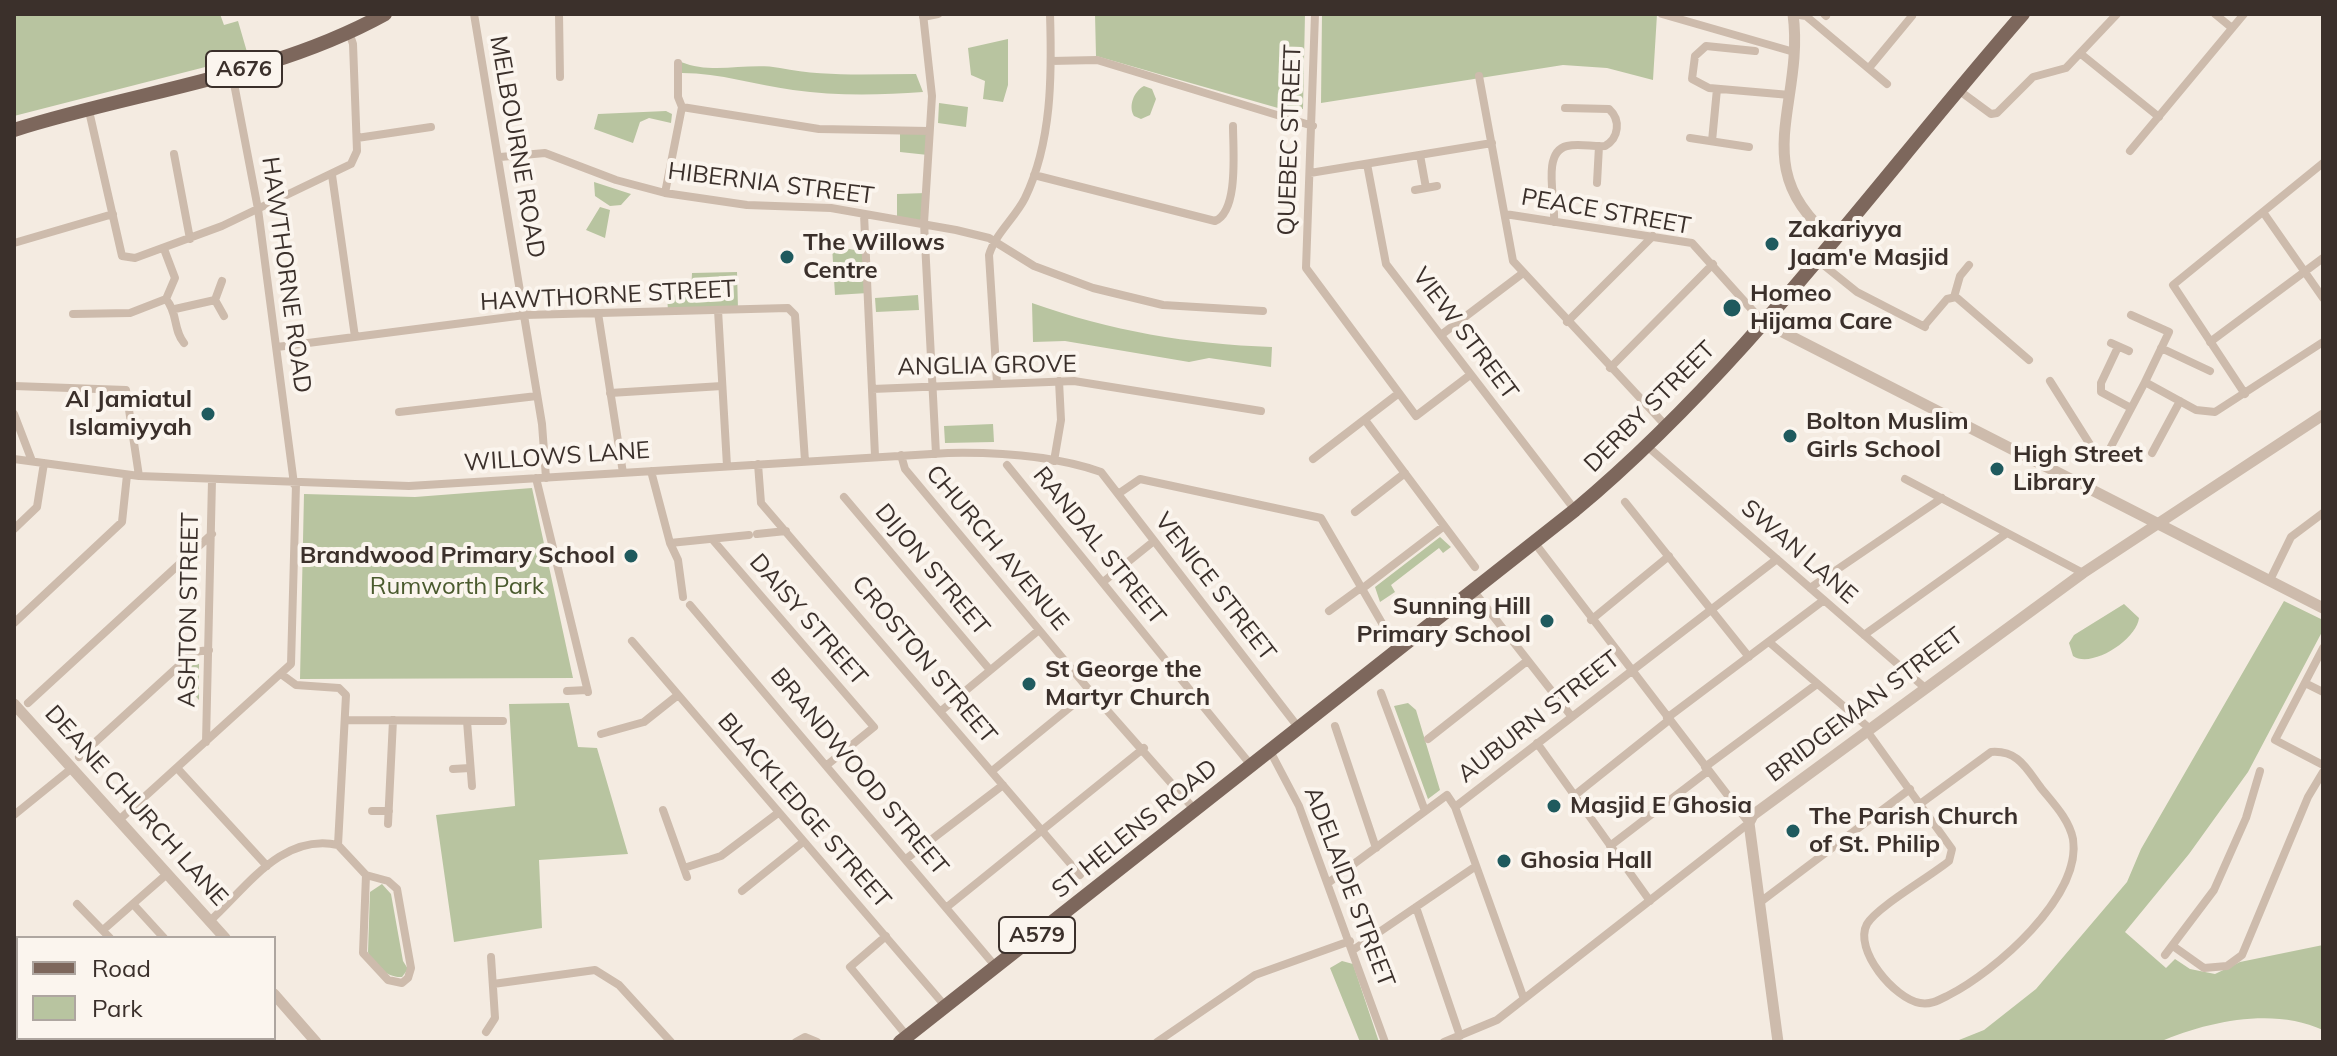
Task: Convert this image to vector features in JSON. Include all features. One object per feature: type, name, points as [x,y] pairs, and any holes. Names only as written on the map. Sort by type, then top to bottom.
[{"type":"main road","name":"A676","points":[[14,130],[232,73],[349,32],[385,14]]},
{"type":"main road","name":"DERBY STREET","points":[[1397,649],[1575,510],[1668,427],[1763,322],[2023,14]]},
{"type":"main road","name":"ST HELENS ROAD","points":[[904,1039],[1397,649]]},
{"type":"street","name":"MELBOURNE ROAD","points":[[474,14],[525,315],[546,478]]},
{"type":"street","points":[[559,14],[554,62],[560,77]]},
{"type":"street","points":[[936,454],[924,223],[932,96],[923,16],[938,14]]},
{"type":"street","points":[[997,383],[989,255],[994,241],[1024,200],[1034,175],[1047,111],[1051,61],[1050,14]]},
{"type":"street","name":"QUEBEC STREET","points":[[1315,14],[1306,268],[1399,393]]},
{"type":"street","points":[[1833,239],[1807,217],[1787,183],[1783,161],[1794,52],[1793,14],[1806,16],[1887,84]]},
{"type":"street","points":[[1957,89],[1994,115],[2033,77],[2066,68],[2117,14]]},
{"type":"street","points":[[2215,14],[2232,28]]},
{"type":"street","points":[[2130,151],[2244,14]]},
{"type":"street","points":[[1662,15],[1794,52]]},
{"type":"street","points":[[1869,68],[1912,16]]},
{"type":"street","points":[[89,111],[122,256],[131,259],[190,239],[258,209],[332,175],[356,158],[353,44],[349,32]]},
{"type":"street","points":[[1755,51],[1711,45],[1698,52],[1693,80],[1717,89],[1790,95]]},
{"type":"street","points":[[2081,54],[2159,117]]},
{"type":"street","points":[[1051,61],[1097,60],[1313,126]]},
{"type":"street","points":[[665,193],[682,107],[678,97],[678,63]]},
{"type":"street","name":"HAWTHORNE ROAD","points":[[232,73],[258,209],[295,484],[291,664],[281,674]]},
{"type":"street","points":[[1479,76],[1511,255],[1567,322],[1668,427]]},
{"type":"street","points":[[1712,141],[1717,89]]},
{"type":"street","points":[[682,107],[819,129],[929,131]]},
{"type":"street","points":[[1554,222],[1551,167],[1554,154],[1571,145],[1599,146],[1614,140],[1617,124],[1614,114],[1604,108],[1565,108]]},
{"type":"street","points":[[1034,175],[1215,221],[1224,216],[1230,204],[1233,126]]},
{"type":"street","points":[[357,138],[431,127]]},
{"type":"street","points":[[1690,138],[1749,147]]},
{"type":"street","points":[[1310,173],[1492,143]]},
{"type":"street","points":[[1597,183],[1599,146]]},
{"type":"street","name":"HIBERNIA STREET","points":[[500,157],[545,153],[616,180],[665,193],[730,204],[809,206],[924,223],[994,241],[1047,272],[1106,292],[1191,308],[1263,311]]},
{"type":"street","points":[[174,154],[190,239]]},
{"type":"street","points":[[1420,155],[1426,188]]},
{"type":"street","points":[[2245,394],[2173,285],[2323,163]]},
{"type":"street","name":"VIEW STREET","points":[[1367,164],[1386,264],[1575,510]]},
{"type":"street","points":[[332,175],[355,337]]},
{"type":"street","points":[[1415,190],[1437,186]]},
{"type":"street","points":[[2263,212],[2323,298]]},
{"type":"street","points":[[14,243],[113,214]]},
{"type":"street","points":[[864,214],[875,456]]},
{"type":"street","name":"PEACE STREET","points":[[1505,214],[1692,243],[1763,322]]},
{"type":"street","points":[[1567,322],[1653,236]]},
{"type":"street","points":[[73,314],[86,319],[142,311],[166,299],[175,278],[164,249]]},
{"type":"street","points":[[2210,342],[2323,258]]},
{"type":"street","points":[[1816,259],[1852,289],[1924,326],[1947,299],[1954,297]]},
{"type":"street","points":[[1610,368],[1713,264]]},
{"type":"street","points":[[1954,297],[1960,276],[1969,265]]},
{"type":"street","points":[[1441,335],[1523,273]]},
{"type":"street","points":[[222,281],[215,300],[224,316]]},
{"type":"street","points":[[1954,297],[2029,360]]},
{"type":"street","points":[[166,299],[175,309],[178,333],[184,343]]},
{"type":"street","points":[[175,309],[215,300]]},
{"type":"street","name":"HAWTHORNE STREET","points":[[277,347],[525,315],[788,308],[795,315],[805,461]]},
{"type":"street","points":[[718,310],[727,466]]},
{"type":"street","points":[[598,313],[623,473]]},
{"type":"street","points":[[2050,381],[2096,454],[2105,458],[2169,332],[2131,315]]},
{"type":"street","points":[[1763,322],[2323,608]]},
{"type":"street","points":[[2012,345],[2019,336]]},
{"type":"street","points":[[2145,382],[2196,410],[2215,412],[2323,342]]},
{"type":"street","points":[[2129,351],[2114,345],[2101,392],[2131,408]]},
{"type":"street","points":[[2161,348],[2206,365]]},
{"type":"street","points":[[1313,459],[1399,393],[1416,416],[1470,375]]},
{"type":"street","points":[[1054,461],[1061,420],[1059,381]]},
{"type":"street","name":"ANGLIA GROVE","points":[[872,389],[1059,381],[1261,411]]},
{"type":"street","points":[[14,386],[126,390],[139,476]]},
{"type":"street","points":[[610,393],[722,386]]},
{"type":"street","points":[[1245,409],[1247,395]]},
{"type":"street","points":[[399,412],[537,396]]},
{"type":"street","points":[[2152,453],[2180,401]]},
{"type":"street","points":[[14,414],[32,461]]},
{"type":"street","name":"BRIDGEMAN STREET","points":[[1444,1042],[1497,1020],[1749,823],[1753,815],[1924,687],[2083,573],[2323,415]]},
{"type":"street","points":[[1365,420],[1475,567]]},
{"type":"street","points":[[2159,439],[2171,445]]},
{"type":"street","name":"SWAN LANE","points":[[1648,447],[1924,687]]},
{"type":"street","name":"WILLOWS LANE","points":[[14,459],[139,476],[409,486],[875,456],[1002,452],[1101,472]]},
{"type":"street","name":"CHURCH AVENUE","points":[[901,455],[905,469],[1090,691],[1144,748],[1194,809]]},
{"type":"street","points":[[14,529],[37,507],[44,463]]},
{"type":"street","name":"CROSTON STREET","points":[[758,464],[761,503],[1080,875]]},
{"type":"street","name":"RANDAL STREET","points":[[1007,465],[1250,764]]},
{"type":"street","points":[[651,471],[670,543],[678,560],[683,597]]},
{"type":"street","name":"VENICE STREET","points":[[1101,472],[1298,727]]},
{"type":"street","points":[[1355,512],[1405,473]]},
{"type":"street","points":[[14,623],[122,522],[127,475]]},
{"type":"street","points":[[536,478],[587,691],[567,691]]},
{"type":"street","points":[[1118,494],[1137,479],[1321,518],[1397,649]]},
{"type":"street","points":[[1905,479],[2083,573]]},
{"type":"street","name":"ASHTON STREET","points":[[206,742],[212,480]]},
{"type":"street","name":"DIJON STREET","points":[[844,497],[990,670]]},
{"type":"street","points":[[1810,588],[1942,498]]},
{"type":"street","points":[[1625,502],[1749,657]]},
{"type":"street","points":[[2270,580],[2291,537],[2323,513]]},
{"type":"street","points":[[1329,611],[1444,526]]},
{"type":"street","points":[[670,543],[786,531]]},
{"type":"street","points":[[1864,635],[2007,533]]},
{"type":"street","points":[[28,703],[212,534]]},
{"type":"street","name":"DAISY STREET","points":[[712,539],[874,727],[827,765]]},
{"type":"street","points":[[1103,582],[1154,541]]},
{"type":"street","points":[[1533,542],[1749,823],[1778,1042]]},
{"type":"street","points":[[1591,620],[1669,556]]},
{"type":"street","name":"AUBURN STREET","points":[[1328,883],[1447,795],[1455,807],[1777,559]]},
{"type":"street","points":[[1472,589],[1572,717]]},
{"type":"street","points":[[1575,795],[1668,719],[1824,600]]},
{"type":"street","name":"BRANDWOOD STREET","points":[[690,605],[996,967]]},
{"type":"street","points":[[941,711],[1039,630]]},
{"type":"street","name":"BLACKLEDGE STREET","points":[[632,641],[946,1007]]},
{"type":"street","points":[[1769,642],[1868,730],[1920,804],[1950,844],[1949,861],[1872,918],[1864,938],[1871,957],[1900,995],[1926,1004],[1968,985],[2021,940],[2055,899],[2068,874],[2073,851],[2068,823],[2018,756],[2004,751],[1991,752],[1920,804]]},
{"type":"street","points":[[2323,648],[2275,740],[2323,765]]},
{"type":"street","points":[[14,815],[194,652],[209,650]]},
{"type":"street","points":[[1428,739],[1527,661]]},
{"type":"street","points":[[119,820],[281,674],[296,685],[341,689],[346,695],[338,845]]},
{"type":"street","points":[[2305,683],[2323,692]]},
{"type":"street","points":[[1610,846],[1817,684]]},
{"type":"street","points":[[992,771],[1090,691]]},
{"type":"street","points":[[1381,693],[1425,811]]},
{"type":"street","points":[[601,734],[644,722],[678,695]]},
{"type":"street","name":"DEANE CHURCH LANE","points":[[14,704],[76,762],[119,820],[223,936]]},
{"type":"street","points":[[346,720],[503,721]]},
{"type":"street","points":[[388,824],[393,720]]},
{"type":"street","points":[[467,721],[472,786]]},
{"type":"street","points":[[1335,726],[1376,848]]},
{"type":"street","points":[[1537,743],[1650,901]]},
{"type":"street","points":[[947,907],[1144,748]]},
{"type":"street","name":"ADELAIDE STREET","points":[[1269,749],[1299,806],[1385,1042]]},
{"type":"street","points":[[177,768],[267,866]]},
{"type":"street","points":[[453,769],[470,768]]},
{"type":"street","points":[[2165,955],[2214,890],[2244,825],[2260,771]]},
{"type":"street","points":[[2173,946],[2204,968],[2227,966],[2242,955],[2308,797],[2323,772]]},
{"type":"street","points":[[906,859],[1003,785]]},
{"type":"street","points":[[1759,903],[1910,789]]},
{"type":"street","points":[[1455,807],[1524,999]]},
{"type":"street","points":[[663,810],[686,873],[721,856],[778,813]]},
{"type":"street","points":[[372,811],[389,811]]},
{"type":"street","points":[[210,921],[267,866],[297,845],[319,842],[338,845],[366,875],[388,881],[397,889],[411,968],[408,978],[402,983],[388,980],[363,953],[366,875]]},
{"type":"street","points":[[742,891],[803,842]]},
{"type":"street","points":[[1157,1042],[1255,975],[1352,946],[1476,866]]},
{"type":"street","points":[[103,930],[167,874]]},
{"type":"street","points":[[77,904],[108,936]]},
{"type":"street","points":[[133,904],[162,936]]},
{"type":"street","points":[[1416,907],[1460,1036]]},
{"type":"street","points":[[886,936],[850,967],[904,1039]]},
{"type":"street","points":[[486,1032],[495,1021],[491,957]]},
{"type":"street","points":[[493,984],[595,970],[619,985],[671,1042]]},
{"type":"street","points":[[276,996],[316,1042]]},
{"type":"street","points":[[796,1042],[805,1037],[817,1042]]},
{"type":"green space","points":[[14,14],[220,14],[224,25],[238,21],[247,52],[219,60],[217,64],[14,116]]},
{"type":"green space","points":[[1095,14],[1305,14],[1303,109],[1285,110],[1096,56]]},
{"type":"green space","points":[[1322,14],[1657,14],[1653,80],[1607,68],[1563,65],[1321,103]]},
{"type":"green space","points":[[1008,39],[1008,85],[1003,102],[983,99],[985,81],[971,75],[968,48]]},
{"type":"green space","points":[[681,62],[705,68],[768,67],[831,74],[916,74],[923,92],[858,94],[793,90],[724,77],[682,73]]},
{"type":"green space","points":[[1144,86],[1152,89],[1156,99],[1150,115],[1141,119],[1134,116],[1132,103],[1137,91]]},
{"type":"green space","points":[[939,103],[968,107],[966,127],[938,123]]},
{"type":"green space","points":[[666,111],[672,114],[671,123],[649,118],[640,122],[633,143],[594,129],[598,114]]},
{"type":"green space","points":[[900,131],[929,131],[928,155],[900,152]]},
{"type":"green space","points":[[594,182],[631,194],[621,205],[610,206],[595,196]]},
{"type":"green space","points":[[926,193],[925,224],[897,219],[897,194]]},
{"type":"green space","points":[[600,207],[610,210],[605,238],[586,230]]},
{"type":"green space","points":[[832,246],[866,252],[868,293],[835,295]]},
{"type":"green space","points":[[737,272],[738,309],[668,311],[667,295],[691,294],[692,273]]},
{"type":"green space","points":[[918,295],[919,310],[876,312],[875,298]]},
{"type":"green space","points":[[1032,303],[1091,321],[1150,334],[1210,343],[1272,347],[1271,367],[1209,358],[1189,362],[1065,341],[1033,342]]},
{"type":"green space","points":[[993,424],[994,442],[945,443],[944,426]]},
{"type":"green space","name":"Rumworth Park","points":[[532,488],[573,678],[300,679],[304,494],[415,497]]},
{"type":"green space","points":[[1440,537],[1451,547],[1443,553],[1439,548],[1391,585],[1395,592],[1380,602],[1375,587]]},
{"type":"green space","points":[[2284,601],[2323,620],[2323,630],[2248,772],[2189,854],[2125,932],[2166,968],[2175,959],[2190,969],[2215,974],[2240,962],[2323,945],[2323,1030],[2284,1019],[2262,1018],[2198,1028],[2159,1042],[1954,1042],[1984,1030],[2036,989],[2127,882],[2141,849]]},
{"type":"green space","points":[[2124,604],[2139,618],[2131,635],[2102,655],[2081,659],[2073,656],[2069,643],[2074,635]]},
{"type":"green space","points":[[195,663],[199,664],[199,700],[179,678]]},
{"type":"green space","points":[[569,703],[578,747],[597,748],[628,854],[539,860],[542,928],[454,942],[436,815],[515,806],[509,704]]},
{"type":"green space","points":[[1408,703],[1416,710],[1440,790],[1428,799],[1394,706]]},
{"type":"green space","points":[[382,884],[391,894],[403,961],[408,969],[402,977],[381,970],[368,952],[370,892]]},
{"type":"green space","points":[[1342,961],[1353,964],[1379,1042],[1360,1042],[1330,968]]},
{"type":"place","name":"Zakariyya Jaam'e Masjid","points":[[1772,244]]},
{"type":"place","name":"The Willows Centre","points":[[787,257]]},
{"type":"place","name":"Homeo Hijama Care","points":[[1732,308]]},
{"type":"place","name":"Al Jamiatul Islamiyyah","points":[[208,414]]},
{"type":"place","name":"Bolton Muslim Girls School","points":[[1790,436]]},
{"type":"place","name":"High Street Library","points":[[1997,469]]},
{"type":"place","name":"Brandwood Primary School","points":[[631,556]]},
{"type":"place","name":"Sunning Hill Primary School","points":[[1547,621]]},
{"type":"place","name":"St George the Martyr Church","points":[[1029,684]]},
{"type":"place","name":"Masjid E Ghosia","points":[[1554,806]]},
{"type":"place","name":"The Parish Church of St. Philip","points":[[1793,831]]},
{"type":"place","name":"Ghosia Hall","points":[[1504,861]]}]
